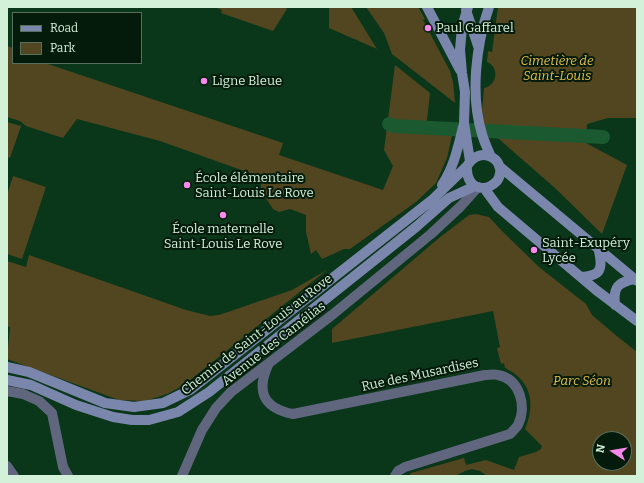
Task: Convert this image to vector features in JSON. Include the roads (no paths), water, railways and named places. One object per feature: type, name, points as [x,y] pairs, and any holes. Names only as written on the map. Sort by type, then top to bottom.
[{"type":"main road","points":[[427,7],[462,73]]},
{"type":"main road","points":[[489,7],[478,46],[475,95],[482,134],[491,157],[499,166],[636,280]]},
{"type":"main road","points":[[466,8],[478,46]]},
{"type":"main road","name":"Chemin de Saint-Louis au Rove","points":[[466,8],[462,27],[460,50],[465,92],[464,123],[469,163],[468,177],[479,187]]},
{"type":"main road","name":"Chemin de Saint-Louis au Rove","points":[[432,200],[448,176],[455,157],[464,123]]},
{"type":"main road","name":"Chemin de Saint-Louis au Rove","points":[[7,367],[29,372],[105,403],[134,408],[164,403],[190,390],[432,200],[469,163],[480,155],[491,157]]},
{"type":"main road","name":"Chemin de Saint-Louis au Rove","points":[[7,380],[31,385],[76,405],[113,417],[149,420],[178,412],[210,392],[449,198],[479,187],[490,187],[495,184],[500,173],[499,166]]},
{"type":"main road","points":[[479,187],[498,207],[615,305],[637,321]]},
{"type":"main road","points":[[581,277],[591,276],[597,273],[601,262],[599,250]]},
{"type":"main road","points":[[615,305],[614,296],[616,288],[624,281],[636,280]]},
{"type":"street","name":"Avenue des Camélias","points":[[182,476],[202,430],[216,408],[231,392],[332,316],[431,234],[462,206],[479,187]]},
{"type":"street","name":"Rue des Musardises","points":[[269,363],[263,375],[262,382],[265,399],[275,409],[293,414],[485,375],[502,376],[512,383],[518,390],[522,399],[521,416],[517,426],[510,434],[405,467],[398,471],[395,476]]},
{"type":"street","points":[[7,391],[22,394],[39,401],[52,413],[63,467],[68,476]]},
{"type":"street","points":[[7,466],[14,476]]},
{"type":"waterway","points":[[389,124],[394,126],[603,137]]},
{"type":"place","name":"Paul Gaffarel","points":[[428,28]]},
{"type":"place","name":"Ligne Bleue","points":[[204,81]]},
{"type":"place","name":"École élémentaire Saint-Louis Le Rove","points":[[187,185]]},
{"type":"place","name":"École maternelle Saint-Louis Le Rove","points":[[223,215]]},
{"type":"place","name":"Saint-Exupéry Lycée","points":[[534,250]]},
{"type":"park label","name":"Cimetière de Saint-Louis","points":[[557,68]]},
{"type":"park label","name":"Parc Séon","points":[[582,381]]}]
